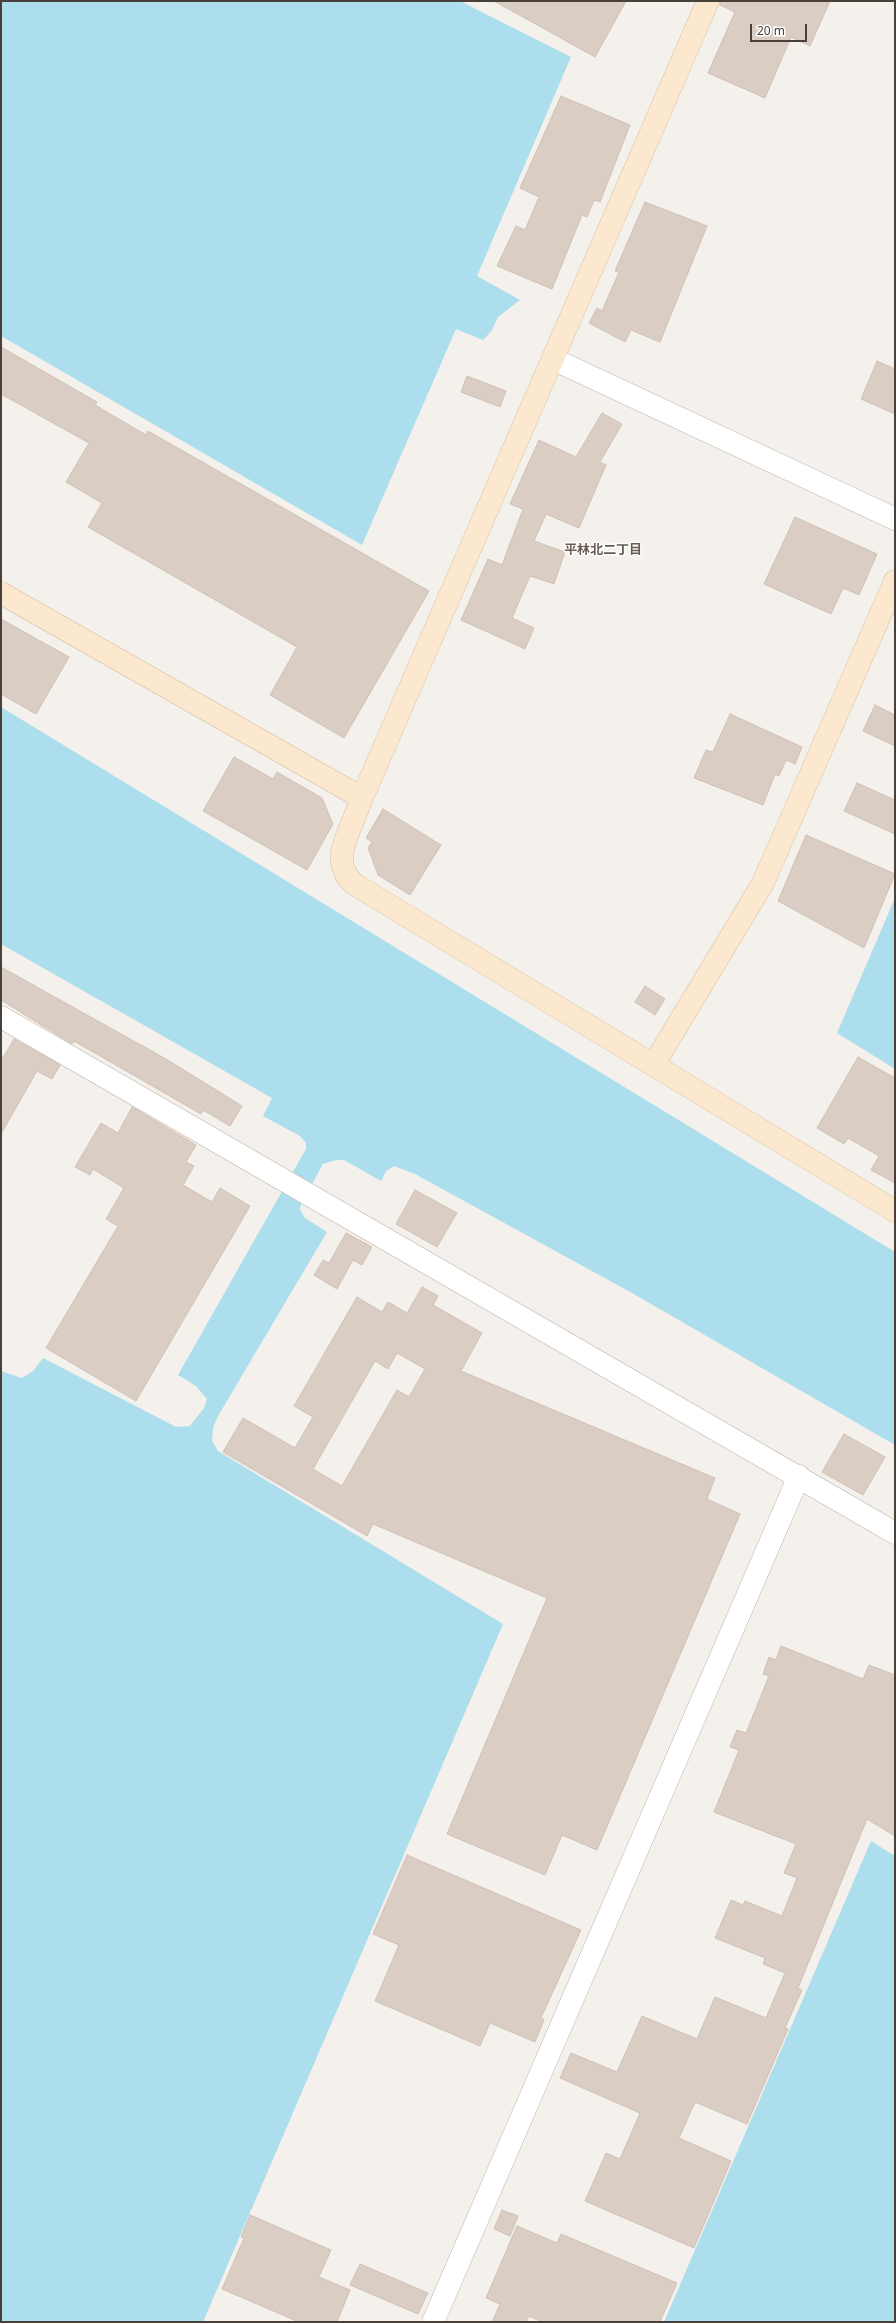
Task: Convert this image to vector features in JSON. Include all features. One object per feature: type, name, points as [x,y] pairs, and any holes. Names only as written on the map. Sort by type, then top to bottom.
[{"type":"street","points":[[708,1],[362,798],[342,852],[346,875],[354,884],[895,1211]]},
{"type":"street","points":[[553,359],[895,519]]},
{"type":"street","points":[[654,1064],[763,883],[895,581]]},
{"type":"street","points":[[1,593],[362,798]]},
{"type":"street","points":[[1,1017],[799,1476],[895,1533]]},
{"type":"street","points":[[433,2322],[799,1476]]},
{"type":"water","points":[[1,1],[460,1],[571,57],[477,276],[520,300],[498,317],[492,330],[483,340],[456,329],[362,545],[1,336]]},
{"type":"water","points":[[1,707],[895,1252],[895,1445],[632,1293],[415,1174],[394,1166],[386,1171],[381,1181],[344,1160],[336,1160],[323,1164],[301,1204],[300,1210],[305,1218],[327,1232],[218,1416],[213,1428],[212,1441],[218,1451],[503,1624],[203,2322],[1,2322],[1,1371],[22,1378],[33,1371],[43,1358],[176,1427],[190,1426],[204,1408],[207,1399],[196,1386],[178,1375],[306,1149],[306,1143],[300,1136],[263,1116],[272,1098],[1,944]]},
{"type":"water","points":[[895,898],[895,1069],[837,1033]]},
{"type":"water","points":[[871,1841],[895,1856],[895,2322],[664,2322]]},
{"type":"building","points":[[494,1],[626,1],[595,57]]},
{"type":"building","points":[[720,1],[830,1],[810,46],[791,37],[765,98],[708,73],[735,12],[720,5]]},
{"type":"building","points":[[561,96],[630,125],[600,202],[594,200],[587,217],[582,215],[552,289],[497,266],[516,226],[525,230],[539,197],[520,188]]},
{"type":"building","points":[[645,202],[707,226],[660,342],[631,330],[625,342],[589,323],[597,308],[602,311],[619,272],[615,271]]},
{"type":"building","points":[[1,347],[97,402],[95,405],[146,435],[148,431],[429,591],[344,738],[270,695],[297,647],[88,527],[102,503],[66,482],[89,443],[1,394]]},
{"type":"building","points":[[877,361],[895,369],[895,414],[861,399]]},
{"type":"building","points":[[467,376],[506,391],[500,407],[461,392]]},
{"type":"building","points":[[602,413],[622,424],[600,462],[606,465],[579,528],[546,514],[534,541],[565,552],[554,584],[530,576],[512,618],[534,628],[525,649],[461,620],[488,559],[502,565],[523,509],[510,504],[539,440],[576,457]]},
{"type":"building","points":[[795,517],[877,554],[859,595],[843,588],[831,614],[764,584]]},
{"type":"building","points":[[1,619],[69,657],[36,714],[1,694]]},
{"type":"building","points":[[875,705],[895,715],[895,746],[863,731]]},
{"type":"building","points":[[730,714],[802,747],[795,764],[786,760],[779,776],[775,774],[763,805],[694,778],[706,750],[713,752]]},
{"type":"building","points":[[234,757],[273,779],[277,772],[322,798],[333,824],[307,870],[203,811]]},
{"type":"building","points":[[857,783],[895,800],[895,834],[844,811]]},
{"type":"building","points":[[383,809],[441,845],[410,895],[378,875],[368,848],[372,842],[366,838]]},
{"type":"building","points":[[806,835],[895,874],[864,948],[778,901]]},
{"type":"building","points":[[1,967],[166,1059],[242,1106],[230,1126],[203,1110],[201,1114],[74,1041],[72,1044],[1,1000]]},
{"type":"building","points":[[645,986],[665,999],[655,1015],[635,1002]]},
{"type":"building","points":[[14,1039],[60,1065],[52,1079],[37,1071],[1,1134],[1,1061]]},
{"type":"building","points":[[858,1057],[895,1078],[895,1183],[871,1170],[879,1156],[848,1138],[844,1144],[817,1128]]},
{"type":"building","points":[[132,1107],[196,1145],[186,1162],[194,1166],[183,1185],[212,1202],[220,1188],[250,1206],[136,1401],[46,1348],[118,1226],[106,1219],[124,1188],[93,1169],[90,1175],[75,1167],[101,1123],[118,1133]]},
{"type":"building","points":[[415,1190],[457,1213],[437,1247],[396,1224]]},
{"type":"building","points":[[346,1233],[372,1247],[362,1265],[353,1260],[337,1289],[314,1275],[323,1260],[329,1263]]},
{"type":"building","points":[[422,1287],[438,1296],[433,1305],[482,1333],[461,1371],[715,1478],[707,1499],[740,1514],[597,1850],[562,1835],[545,1875],[447,1834],[547,1598],[373,1524],[367,1536],[223,1452],[243,1418],[295,1448],[313,1417],[294,1406],[357,1297],[382,1312],[388,1302],[407,1313]],"holes":[[[397,1353],[425,1369],[409,1397],[397,1390],[342,1486],[313,1469],[375,1361],[388,1369]]]},
{"type":"building","points":[[844,1434],[885,1457],[863,1495],[822,1472]]},
{"type":"building","points":[[781,1646],[863,1679],[869,1665],[895,1675],[895,1836],[867,1819],[798,1988],[802,1990],[785,2028],[788,2029],[747,2124],[695,2102],[679,2138],[731,2161],[694,2248],[585,2201],[606,2153],[620,2159],[640,2113],[560,2078],[571,2053],[617,2072],[642,2016],[697,2039],[715,1997],[766,2018],[785,1973],[763,1964],[765,1958],[715,1938],[731,1900],[743,1905],[745,1901],[782,1916],[797,1878],[784,1873],[796,1844],[714,1812],[739,1750],[730,1747],[737,1730],[746,1733],[769,1676],[763,1674],[769,1657],[776,1660]]},
{"type":"building","points":[[407,1855],[581,1930],[541,2018],[544,2020],[535,2042],[490,2023],[480,2046],[375,2001],[399,1945],[373,1934]]},
{"type":"building","points":[[502,2210],[518,2216],[510,2236],[494,2229]]},
{"type":"building","points":[[250,2215],[331,2250],[319,2277],[350,2290],[337,2322],[299,2322],[222,2289],[244,2238],[241,2237]]},
{"type":"building","points":[[517,2226],[557,2243],[561,2234],[677,2283],[660,2322],[542,2322],[529,2316],[526,2322],[492,2322],[500,2304],[486,2298]]},
{"type":"building","points":[[360,2264],[428,2293],[418,2314],[350,2285]]},
{"type":"district","name":"平林北二丁目","points":[[603,550]]}]
